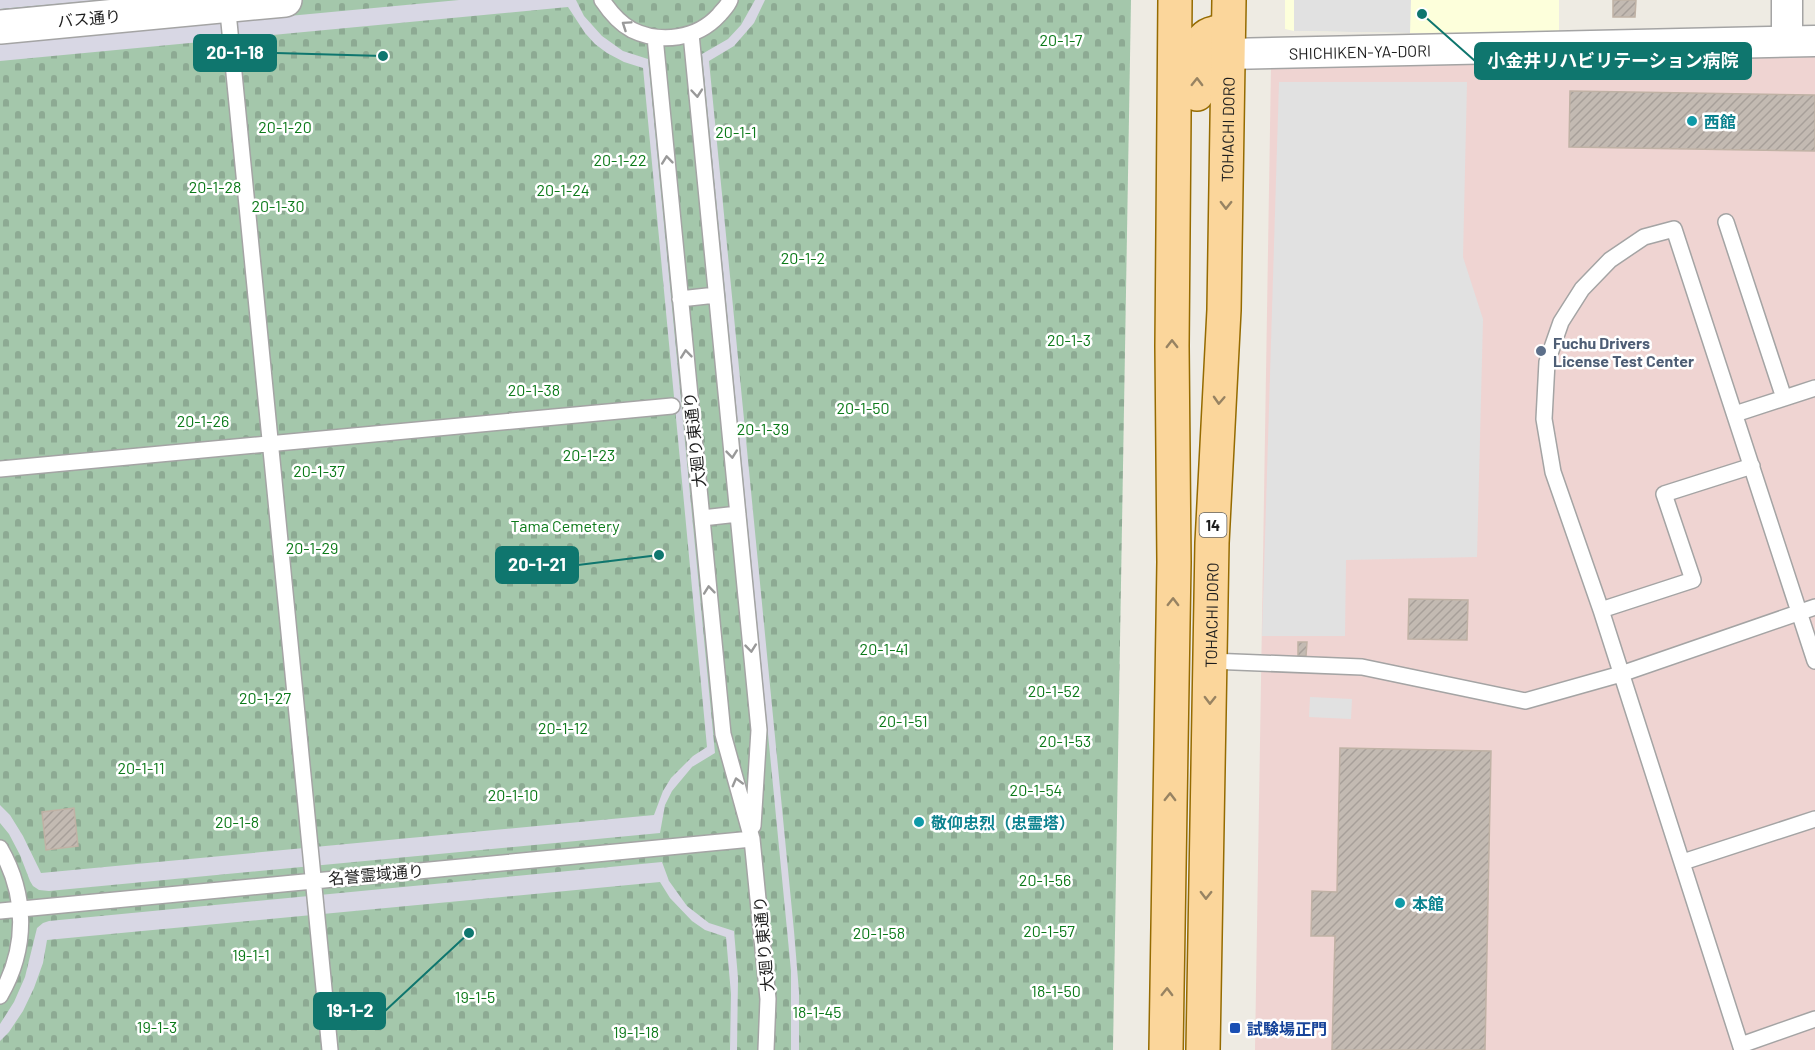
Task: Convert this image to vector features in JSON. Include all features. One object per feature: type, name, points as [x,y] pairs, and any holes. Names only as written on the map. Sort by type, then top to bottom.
[{"type":"main road","points":[[1166,1050],[1174,562],[1175,0]]},
{"type":"main road","name":"TOHACHI DORO","points":[[1203,1050],[1212,543],[1224,310],[1229,0]]},
{"type":"main road","points":[[1173,286],[1196,144],[1198,49],[1201,41],[1213,33],[1228,43]]},
{"type":"street","name":"バス通り","points":[[0,27],[227,3],[285,0]]},
{"type":"street","points":[[1787,0],[1801,41]]},
{"type":"street","name":"SHICHIKEN-YA-DORI","points":[[1228,43],[1801,41]]},
{"type":"lane","points":[[602,0],[612,15],[632,30],[655,38],[673,38],[691,34],[712,23],[730,0]]},
{"type":"lane","points":[[227,3],[330,1050]]},
{"type":"lane","name":"大廻り東通り","points":[[691,34],[759,729],[752,839]]},
{"type":"lane","name":"大廻り東通り","points":[[655,38],[723,734],[752,839],[768,999],[766,1050]]},
{"type":"lane","points":[[1726,222],[1784,398]]},
{"type":"lane","points":[[1815,661],[1674,229],[1644,237],[1610,260],[1582,290],[1561,322],[1547,362],[1544,419],[1553,472],[1601,610],[1741,1047],[1815,1019]]},
{"type":"lane","points":[[680,299],[716,296]]},
{"type":"lane","points":[[1735,414],[1815,388]]},
{"type":"lane","points":[[0,469],[672,406]]},
{"type":"lane","points":[[1601,610],[1693,580],[1664,494],[1752,466]]},
{"type":"lane","points":[[702,518],[738,514]]},
{"type":"lane","points":[[1210,661],[1362,667],[1525,701],[1621,674],[1815,607]]},
{"type":"lane","points":[[1683,862],[1815,819]]},
{"type":"lane","name":"名誉霊域通り","points":[[0,911],[752,839]]},
{"type":"lane","points":[[0,848],[16,884],[21,938],[15,961],[0,996]]},
{"type":"shaded area","points":[[0,0],[99,0],[0,9]]},
{"type":"shaded area","points":[[459,0],[576,0],[584,16],[602,36],[623,51],[648,59],[715,753],[692,767],[672,791],[665,805],[660,833],[49,891],[39,890],[30,881],[20,855],[9,834],[0,823],[0,805],[10,815],[23,836],[41,873],[654,815],[663,791],[671,778],[693,756],[707,747],[643,68],[624,62],[595,44],[568,7],[0,61],[0,43]]},
{"type":"shaded area","points":[[755,0],[765,0],[754,23],[734,46],[709,61],[794,931],[799,992],[799,1050],[791,1050],[791,971],[702,54],[728,39],[741,25]]},
{"type":"shaded area","points":[[1285,0],[1559,0],[1559,32],[1294,31],[1285,29]]},
{"type":"shaded area","points":[[1294,0],[1411,0],[1410,33],[1294,31]]},
{"type":"shaded area","name":"Fuchu Drivers License Test Center","points":[[1815,55],[1815,1050],[1255,1050],[1271,66]]},
{"type":"shaded area","points":[[1279,82],[1467,82],[1463,257],[1483,319],[1477,557],[1346,560],[1345,636],[1262,636]]},
{"type":"shaded area","points":[[1310,697],[1352,699],[1351,719],[1309,717]]},
{"type":"shaded area","points":[[662,862],[669,881],[687,906],[709,923],[734,931],[738,978],[737,1050],[730,1050],[731,994],[726,937],[705,930],[692,921],[670,898],[660,882],[47,940],[43,963],[34,988],[23,1011],[0,1041],[0,1024],[14,1002],[25,977],[37,928],[49,921]]},
{"type":"green space","name":"Tama Cemetery","points":[[0,0],[1131,0],[1113,1050],[0,1050]]},
{"type":"building","points":[[1613,0],[1636,0],[1635,17],[1613,17]]},
{"type":"building","name":"西館","points":[[1570,91],[1815,95],[1815,151],[1569,147]]},
{"type":"building","points":[[1409,599],[1468,600],[1467,640],[1408,639]]},
{"type":"building","points":[[1298,642],[1307,642],[1306,656],[1298,656]]},
{"type":"building","name":"本館","points":[[1340,748],[1491,751],[1485,1050],[1332,1050],[1335,936],[1311,936],[1312,891],[1337,892]]},
{"type":"building","points":[[74,808],[78,846],[46,850],[42,812]]},
{"type":"place","name":"小金井リハビリテーション病院","points":[[1422,14]]},
{"type":"place","name":"20-1-18","points":[[383,56]]},
{"type":"place","name":"西館","points":[[1692,121]]},
{"type":"place","name":"Fuchu Drivers License Test Center","points":[[1541,351]]},
{"type":"place","name":"20-1-21","points":[[659,555]]},
{"type":"place","name":"敬仰忠烈（忠霊塔）","points":[[919,822]]},
{"type":"place","name":"本館","points":[[1400,903]]},
{"type":"place","name":"19-1-2","points":[[469,933]]},
{"type":"place","name":"試験場正門","points":[[1235,1028]]},
{"type":"park label","name":"20-1-7","points":[[1061,39]]},
{"type":"park label","name":"20-1-20","points":[[285,126]]},
{"type":"park label","name":"20-1-1","points":[[736,131]]},
{"type":"park label","name":"20-1-22","points":[[620,159]]},
{"type":"park label","name":"20-1-28","points":[[215,186]]},
{"type":"park label","name":"20-1-24","points":[[563,189]]},
{"type":"park label","name":"20-1-30","points":[[278,205]]},
{"type":"park label","name":"20-1-2","points":[[803,257]]},
{"type":"park label","name":"20-1-3","points":[[1069,339]]},
{"type":"park label","name":"20-1-38","points":[[534,389]]},
{"type":"park label","name":"20-1-50","points":[[863,407]]},
{"type":"park label","name":"20-1-26","points":[[203,420]]},
{"type":"park label","name":"20-1-39","points":[[763,428]]},
{"type":"park label","name":"20-1-23","points":[[589,454]]},
{"type":"park label","name":"20-1-37","points":[[319,470]]},
{"type":"park label","name":"20-1-29","points":[[312,547]]},
{"type":"park label","name":"20-1-41","points":[[884,648]]},
{"type":"park label","name":"20-1-52","points":[[1054,690]]},
{"type":"park label","name":"20-1-27","points":[[265,697]]},
{"type":"park label","name":"20-1-51","points":[[903,720]]},
{"type":"park label","name":"20-1-12","points":[[563,727]]},
{"type":"park label","name":"20-1-53","points":[[1065,740]]},
{"type":"park label","name":"20-1-11","points":[[141,767]]},
{"type":"park label","name":"20-1-54","points":[[1036,789]]},
{"type":"park label","name":"20-1-10","points":[[513,794]]},
{"type":"park label","name":"20-1-8","points":[[237,821]]},
{"type":"park label","name":"20-1-56","points":[[1045,879]]},
{"type":"park label","name":"20-1-57","points":[[1049,930]]},
{"type":"park label","name":"20-1-58","points":[[879,932]]},
{"type":"park label","name":"19-1-1","points":[[251,954]]},
{"type":"park label","name":"18-1-50","points":[[1056,990]]},
{"type":"park label","name":"19-1-5","points":[[475,996]]},
{"type":"park label","name":"18-1-45","points":[[817,1011]]},
{"type":"park label","name":"19-1-3","points":[[157,1026]]},
{"type":"park label","name":"19-1-18","points":[[636,1031]]}]
